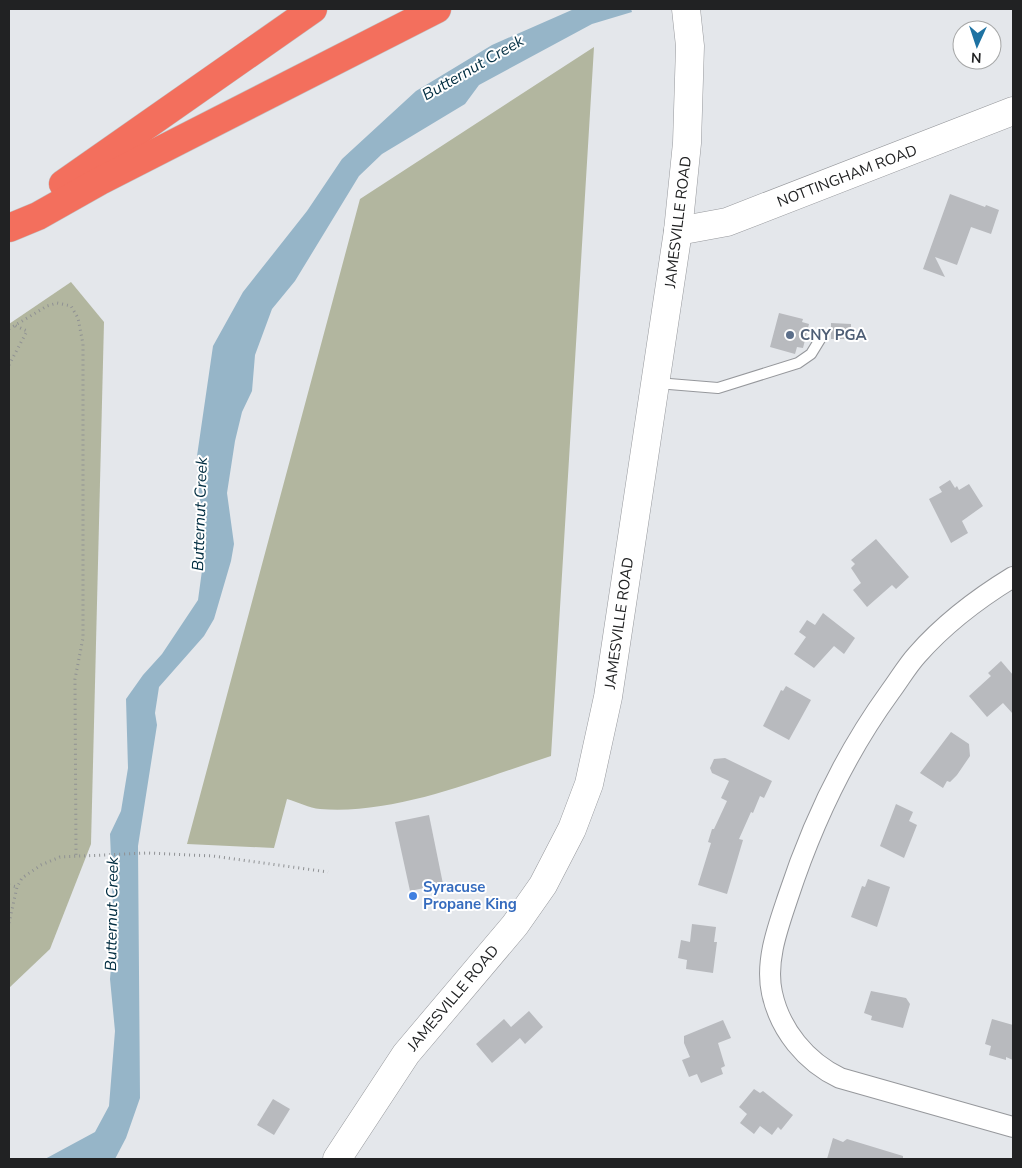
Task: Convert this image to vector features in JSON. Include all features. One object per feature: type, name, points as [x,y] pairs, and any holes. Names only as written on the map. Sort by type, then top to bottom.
[{"type":"highway","points":[[9,222],[313,9]]},
{"type":"highway","points":[[9,228],[38,216],[100,181],[437,9]]},
{"type":"street","name":"JAMESVILLE ROAD","points":[[337,1159],[406,1054],[515,925],[542,885],[572,829],[589,784],[608,697],[678,231],[687,143],[690,46],[686,9]]},
{"type":"street","name":"NOTTINGHAM ROAD","points":[[678,231],[727,222],[1013,111]]},
{"type":"street","points":[[1013,577],[972,603],[947,624],[916,656],[861,734],[836,779],[800,860],[776,930],[771,960],[772,992],[780,1019],[795,1042],[822,1070],[840,1078],[1013,1127]]},
{"type":"lane","points":[[655,383],[718,388],[798,363],[811,354],[822,336]]},
{"type":"path","points":[[9,329],[47,306],[56,303],[71,306],[78,318],[83,344],[83,638],[75,679],[76,855]]},
{"type":"path","points":[[9,365],[27,330],[14,325]]},
{"type":"path","points":[[9,923],[17,887],[22,878],[41,865],[60,857],[104,853],[213,856],[328,872]]},
{"type":"path","points":[[9,885],[17,887]]},
{"type":"green space","points":[[594,47],[551,756],[437,793],[408,801],[378,806],[320,809],[287,799],[274,848],[187,844],[360,199]]},
{"type":"green space","points":[[71,282],[104,322],[91,844],[50,949],[9,988],[9,324]]},
{"type":"water","name":"Butternut Creek","points":[[574,9],[631,9],[632,12],[592,24],[479,85],[465,104],[382,154],[359,176],[295,281],[272,309],[255,355],[252,391],[242,412],[235,441],[227,493],[234,544],[214,619],[204,636],[159,687],[155,713],[157,725],[138,846],[140,1098],[126,1138],[115,1159],[45,1159],[95,1132],[109,1106],[115,1031],[110,979],[114,931],[110,834],[121,811],[128,768],[126,699],[143,675],[162,654],[198,600],[206,541],[199,494],[197,456],[213,346],[243,292],[307,211],[342,159],[416,91],[492,45]]},
{"type":"building","points":[[950,194],[999,210],[991,234],[971,227],[957,265],[935,257],[945,277],[923,269]]},
{"type":"building","name":"CNY PGA","points":[[779,313],[803,319],[802,322],[809,324],[803,348],[797,347],[795,354],[770,347]]},
{"type":"building","points":[[831,323],[851,324],[851,339],[831,339]]},
{"type":"building","points":[[950,480],[955,488],[957,486],[959,490],[969,484],[983,506],[962,521],[968,533],[951,543],[929,499],[942,492],[939,487]]},
{"type":"building","points":[[876,539],[909,577],[896,589],[892,585],[867,607],[853,590],[861,583],[851,568],[855,564],[851,560]]},
{"type":"building","points":[[823,613],[855,638],[844,654],[834,646],[814,668],[794,654],[806,637],[799,632],[807,620],[815,625]]},
{"type":"building","points":[[1001,661],[1013,675],[1013,714],[1003,703],[987,717],[969,696],[991,676],[988,673]]},
{"type":"building","points":[[786,686],[811,700],[789,740],[763,726],[781,690],[783,691]]},
{"type":"building","points":[[951,732],[969,744],[970,756],[957,775],[950,782],[947,781],[943,788],[920,773]]},
{"type":"building","points":[[725,758],[772,781],[764,798],[760,796],[739,839],[743,840],[727,894],[698,885],[711,843],[708,842],[712,829],[714,829],[727,801],[721,798],[729,781],[712,773],[710,768],[714,759]]},
{"type":"building","points":[[896,804],[913,812],[909,821],[917,825],[904,858],[880,846]]},
{"type":"building","points":[[429,815],[443,884],[410,891],[395,822]]},
{"type":"building","points":[[868,879],[890,887],[877,927],[851,917],[862,886],[865,887]]},
{"type":"building","points":[[692,924],[716,927],[714,942],[717,942],[713,973],[686,969],[687,960],[678,958],[681,940],[690,942]]},
{"type":"building","points":[[871,991],[906,998],[910,1004],[903,1028],[871,1020],[872,1016],[864,1013]]},
{"type":"building","points":[[529,1011],[543,1027],[525,1044],[520,1038],[492,1063],[476,1044],[504,1019],[511,1027]]},
{"type":"building","points":[[992,1019],[1013,1025],[1013,1060],[1006,1057],[1006,1060],[989,1055],[991,1046],[985,1044]]},
{"type":"building","points":[[723,1020],[731,1038],[718,1043],[725,1066],[721,1068],[723,1074],[701,1083],[697,1074],[689,1077],[682,1060],[690,1057],[684,1043],[684,1036]]},
{"type":"building","points":[[754,1089],[760,1093],[763,1091],[793,1115],[781,1130],[778,1127],[772,1135],[760,1126],[754,1134],[740,1123],[747,1114],[739,1107]]},
{"type":"building","points":[[273,1099],[290,1109],[274,1135],[257,1125]]},
{"type":"building","points":[[833,1138],[843,1142],[847,1139],[903,1156],[903,1159],[827,1159]]},
{"type":"place","name":"CNY PGA","points":[[790,335]]},
{"type":"place","name":"Syracuse Propane King","points":[[413,896]]}]
